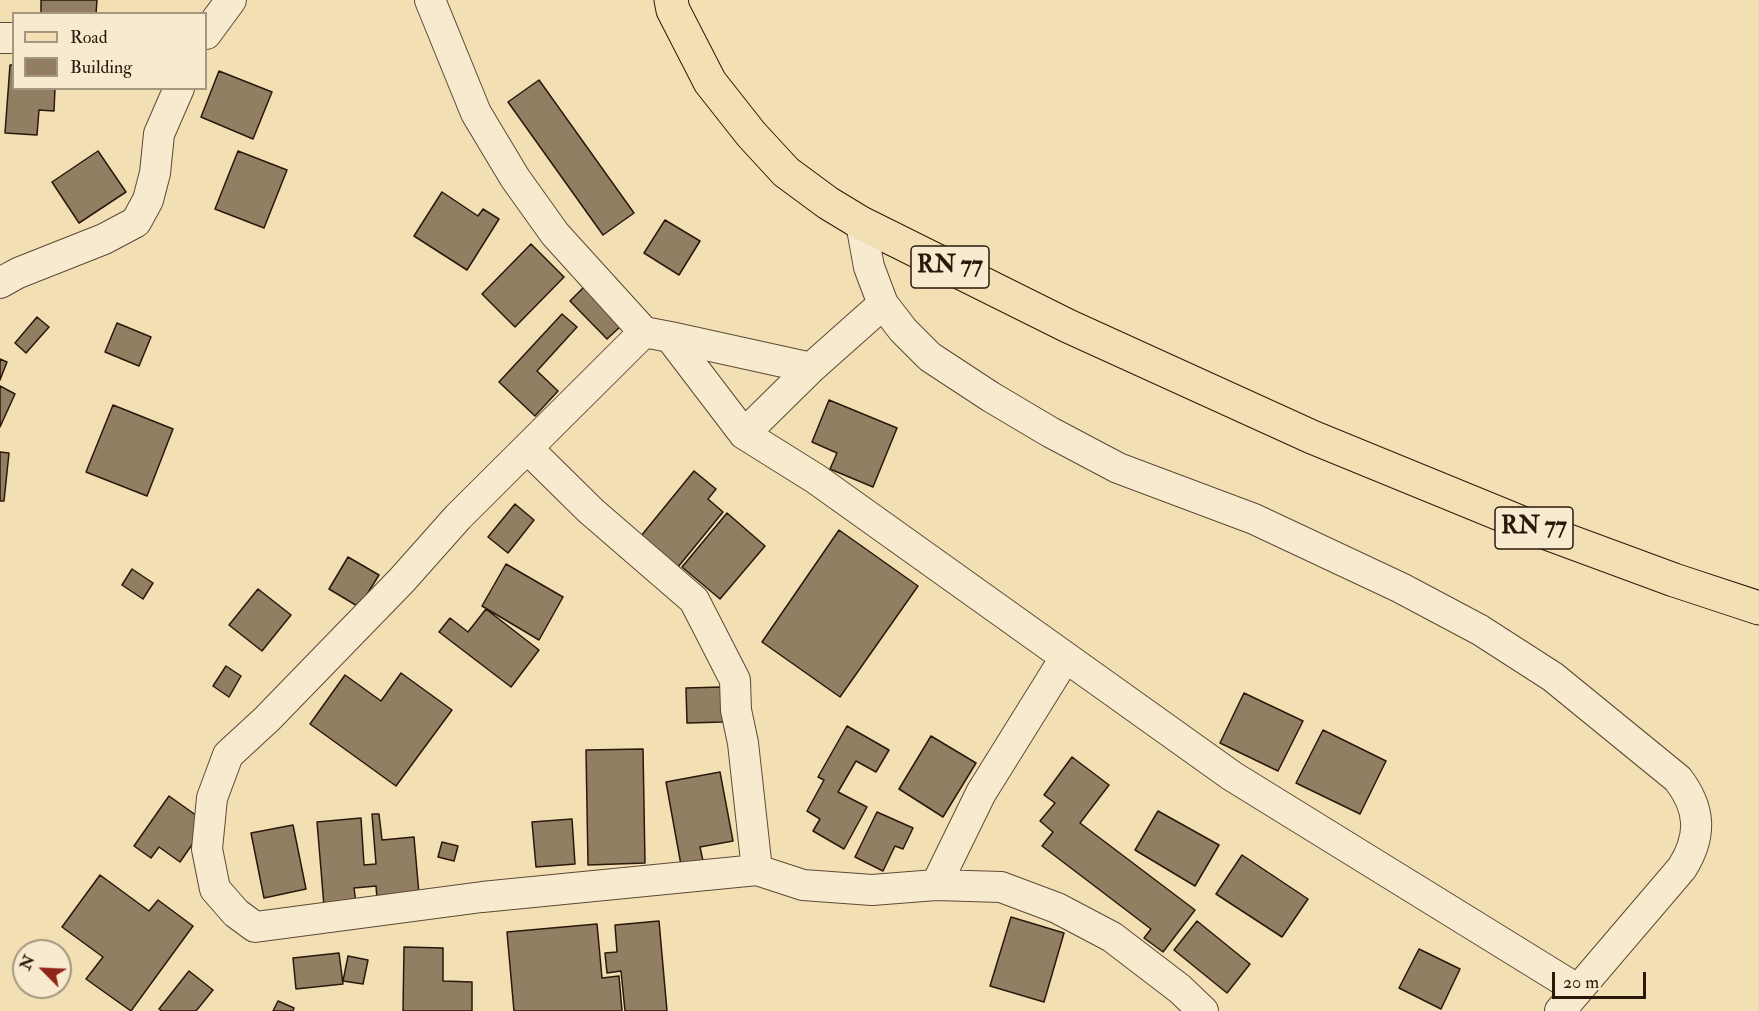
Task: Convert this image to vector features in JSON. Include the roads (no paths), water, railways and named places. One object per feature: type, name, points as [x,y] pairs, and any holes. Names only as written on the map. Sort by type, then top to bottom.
[{"type":"main road","name":"RN 77","points":[[671,0],[673,10],[710,82],[751,135],[786,172],[861,223],[1068,326],[1312,437],[1544,532],[1674,580],[1759,608]]},
{"type":"street","points":[[207,33],[231,0]]},
{"type":"street","points":[[430,0],[476,113],[515,178],[555,234],[657,335],[744,434],[826,485],[1232,776],[1568,1000],[1682,868],[1691,854],[1697,823],[1688,792],[1678,779],[1553,677],[1480,630],[1401,588],[1254,519],[1118,468],[1050,432],[930,357],[903,330],[883,304],[869,267],[861,223]]},
{"type":"street","points":[[0,283],[18,273],[112,236],[136,222],[148,200],[159,134],[178,90]]},
{"type":"street","points":[[744,434],[811,368],[883,304]]},
{"type":"street","points":[[657,335],[811,368]]},
{"type":"street","points":[[657,335],[528,449],[458,517],[402,580],[267,719],[228,755],[212,798],[207,849],[215,889],[236,913],[255,927],[482,897],[757,870],[803,885],[861,890],[936,885],[1001,887],[1057,908],[1112,937],[1180,989],[1203,1011]]},
{"type":"street","points":[[528,449],[591,511],[694,600],[735,680],[736,710],[743,743],[757,870]]},
{"type":"street","points":[[936,885],[981,793],[1065,658]]}]
